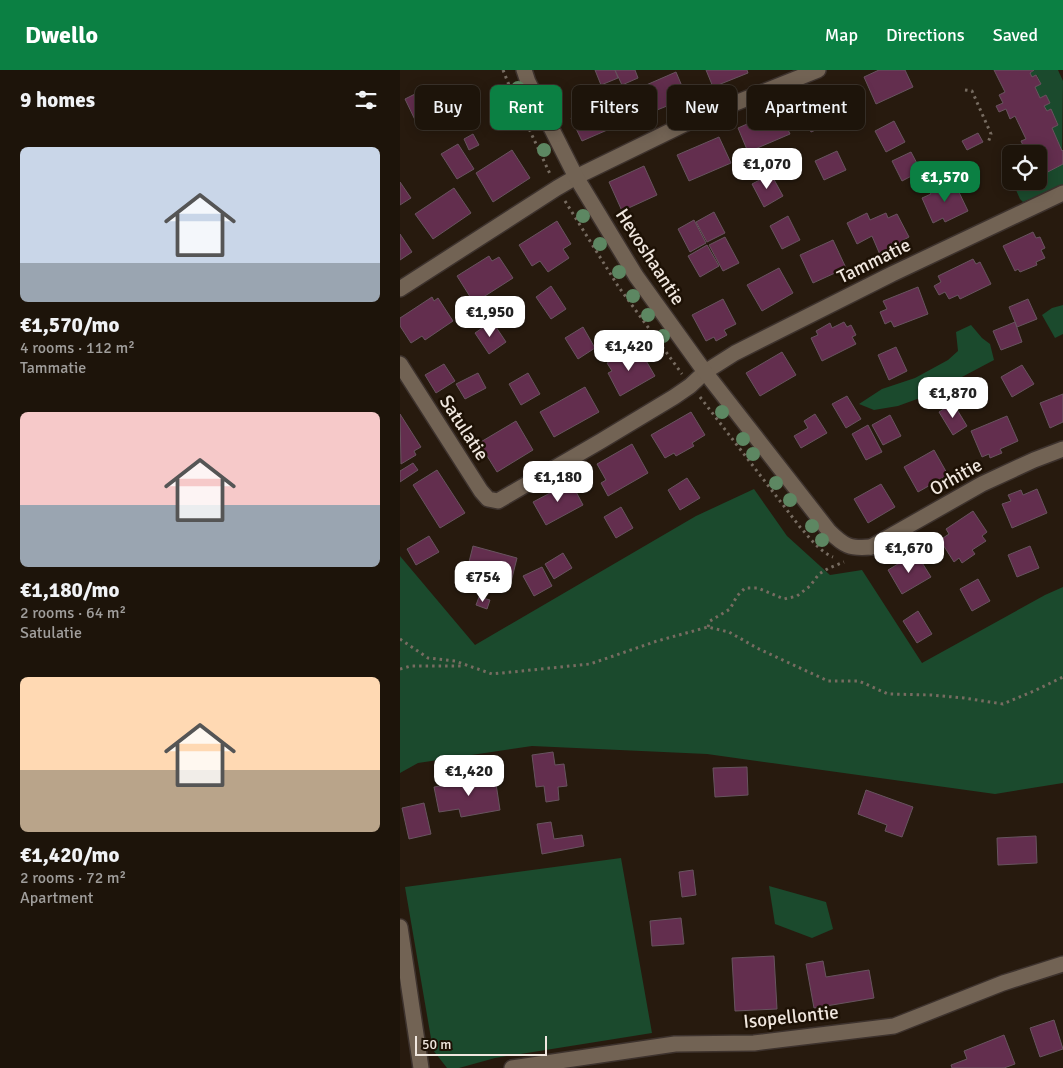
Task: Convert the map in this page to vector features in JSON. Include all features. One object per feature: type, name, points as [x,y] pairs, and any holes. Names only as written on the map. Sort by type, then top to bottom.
[{"type":"street","name":"Hevoshaantie","points":[[524,70],[528,82],[576,177],[636,276],[706,372],[829,531],[846,545],[856,548],[872,547]]},
{"type":"street","points":[[400,289],[576,177],[693,120],[818,70]]},
{"type":"street","name":"Tammatie","points":[[706,372],[735,353],[778,330],[1063,193]]},
{"type":"street","name":"Satulatie","points":[[400,364],[481,491],[488,499],[498,501],[674,397],[706,372]]},
{"type":"street","name":"Orhitie","points":[[872,547],[982,484],[1063,449]]},
{"type":"street","points":[[400,927],[421,1068]]},
{"type":"street","name":"Isopellontie","points":[[512,1068],[675,1044],[754,1043],[894,1026],[1003,983],[1063,964]]},
{"type":"path","points":[[965,90],[972,91],[988,126],[991,134],[988,143]]},
{"type":"path","points":[[708,627],[710,621],[730,610],[737,596],[745,588],[758,588],[784,599],[798,596],[820,574],[847,560]]},
{"type":"path","points":[[400,639],[428,658],[455,661],[492,674],[590,664],[657,641],[708,627],[729,632],[794,666],[828,681],[859,681],[888,694],[931,695],[1003,704],[1063,677]]},
{"type":"path","points":[[400,669],[411,666],[468,666]]},
{"type":"green space","points":[[1034,70],[1058,70],[1063,81],[1062,151],[1052,128],[1058,124],[1051,110],[1047,111],[1044,106],[1050,103],[1046,95],[1040,98],[1035,87],[1041,84],[1037,75],[1032,77],[1030,73]]},
{"type":"green space","points":[[1063,164],[1063,185],[1023,202],[1016,190],[1047,190],[1047,172]]},
{"type":"green space","points":[[1063,305],[1063,334],[1055,338],[1042,315],[1052,308]]},
{"type":"green space","points":[[971,325],[990,344],[994,360],[928,395],[898,406],[874,410],[859,404],[882,389],[915,378],[948,360],[958,351],[956,332]]},
{"type":"green space","points":[[754,489],[787,536],[830,575],[862,570],[922,663],[1063,587],[1063,783],[995,794],[707,754],[532,746],[418,763],[400,773],[400,556],[475,645],[696,516]]},
{"type":"green space","points":[[621,858],[652,1033],[495,1058],[459,1068],[447,1068],[433,1050],[405,887]]},
{"type":"green space","points":[[769,886],[826,902],[833,929],[812,938],[775,924]]},
{"type":"building","points":[[595,70],[615,70],[618,78],[601,85]]},
{"type":"building","points":[[615,70],[635,70],[638,78],[622,85]]},
{"type":"building","points":[[706,70],[747,70],[748,73],[718,85],[712,85]]},
{"type":"building","points":[[879,70],[905,70],[913,87],[876,104],[864,77]]},
{"type":"building","points":[[994,70],[1034,70],[1030,73],[1032,77],[1036,75],[1041,84],[1035,87],[1040,98],[1046,95],[1050,103],[1044,106],[1047,111],[1051,109],[1058,125],[1052,128],[1063,150],[1063,164],[1047,172],[1047,145],[1023,145],[1021,141],[1026,139],[1015,116],[1010,119],[1006,109],[999,112],[996,106],[1003,103],[999,95],[1005,92]]},
{"type":"building","points":[[676,72],[682,85],[667,85],[667,106],[657,110],[657,85],[646,85]]},
{"type":"building","points":[[415,94],[415,120],[405,99]]},
{"type":"building","points":[[894,121],[905,142],[886,152],[875,131]]},
{"type":"building","points":[[747,124],[747,130],[788,130],[790,134],[748,152],[738,128]]},
{"type":"building","points":[[577,130],[607,130],[582,141]]},
{"type":"building","points":[[978,133],[983,142],[967,150],[962,141]]},
{"type":"building","points":[[473,134],[479,145],[469,150],[464,139]]},
{"type":"building","points":[[719,137],[731,163],[689,181],[677,155]]},
{"type":"building","points":[[458,144],[474,169],[457,179],[441,154]]},
{"type":"building","points":[[512,150],[530,178],[493,202],[476,173]]},
{"type":"building","points":[[837,151],[846,170],[824,180],[815,161]]},
{"type":"building","points":[[911,152],[921,171],[902,181],[892,161]]},
{"type":"building","points":[[644,166],[657,195],[622,211],[609,182]]},
{"type":"building","points":[[771,174],[783,196],[764,207],[752,184]]},
{"type":"building","points":[[400,182],[411,198],[400,205]]},
{"type":"building","points":[[948,182],[951,189],[956,186],[968,211],[945,222],[943,218],[933,223],[922,198],[931,194],[929,191]]},
{"type":"building","points":[[454,188],[471,213],[433,239],[415,214]]},
{"type":"building","points":[[714,212],[725,233],[707,242],[696,222]]},
{"type":"building","points":[[867,213],[870,220],[886,213],[888,218],[897,214],[909,237],[900,242],[902,247],[881,257],[872,236],[857,244],[847,223]]},
{"type":"building","points":[[788,216],[800,240],[782,249],[770,226]]},
{"type":"building","points":[[694,220],[706,243],[690,252],[678,229]]},
{"type":"building","points":[[557,221],[571,244],[563,249],[569,258],[548,272],[540,261],[532,266],[519,245]]},
{"type":"building","points":[[1033,232],[1036,238],[1040,237],[1045,248],[1041,250],[1045,258],[1036,262],[1037,265],[1020,272],[1018,269],[1015,271],[1003,246]]},
{"type":"building","points":[[400,234],[412,252],[400,260]]},
{"type":"building","points":[[725,237],[739,263],[723,271],[709,245]]},
{"type":"building","points":[[833,240],[846,268],[813,283],[800,255]]},
{"type":"building","points":[[707,245],[719,266],[700,277],[688,256]]},
{"type":"building","points":[[489,256],[492,261],[499,257],[513,278],[474,303],[457,276]]},
{"type":"building","points":[[973,259],[976,264],[980,262],[991,284],[960,299],[958,295],[949,299],[945,292],[939,295],[934,286],[941,282],[938,276]]},
{"type":"building","points":[[779,268],[793,293],[762,311],[747,285]]},
{"type":"building","points":[[551,286],[566,309],[551,319],[536,297]]},
{"type":"building","points":[[918,287],[928,314],[894,327],[891,321],[885,324],[880,312],[887,309],[883,301]]},
{"type":"building","points":[[432,297],[434,301],[438,298],[453,321],[425,340],[422,336],[411,343],[400,326],[400,318]]},
{"type":"building","points":[[723,299],[736,324],[724,330],[727,335],[716,341],[714,337],[706,341],[692,315]]},
{"type":"building","points":[[1028,299],[1037,319],[1017,327],[1009,307]]},
{"type":"building","points":[[492,321],[506,342],[489,354],[475,333]]},
{"type":"building","points":[[844,322],[847,327],[851,325],[856,335],[852,337],[856,344],[822,361],[811,338],[818,335],[816,331],[830,323],[832,328]]},
{"type":"building","points":[[1015,322],[1022,342],[1001,350],[993,331]]},
{"type":"building","points":[[583,327],[595,348],[578,359],[565,338]]},
{"type":"building","points":[[896,347],[907,371],[889,380],[878,355]]},
{"type":"building","points":[[627,352],[630,358],[641,352],[655,376],[620,396],[608,373],[612,371],[607,363]]},
{"type":"building","points":[[782,352],[796,375],[760,396],[746,373]]},
{"type":"building","points":[[444,364],[455,381],[436,393],[425,375]]},
{"type":"building","points":[[1022,365],[1034,384],[1012,397],[1001,377]]},
{"type":"building","points":[[478,373],[486,388],[465,399],[456,384]]},
{"type":"building","points":[[528,373],[540,394],[521,405],[509,384]]},
{"type":"building","points":[[585,387],[599,412],[554,437],[540,412]]},
{"type":"building","points":[[1063,394],[1063,422],[1050,428],[1040,403]]},
{"type":"building","points":[[847,396],[861,419],[846,428],[832,404]]},
{"type":"building","points":[[953,403],[967,426],[953,435],[939,412]]},
{"type":"building","points":[[691,412],[705,435],[692,443],[694,446],[676,456],[674,453],[665,458],[651,435]]},
{"type":"building","points":[[400,414],[421,447],[414,451],[416,455],[401,464]]},
{"type":"building","points":[[815,414],[827,433],[801,448],[794,436],[808,428],[804,421]]},
{"type":"building","points":[[890,415],[901,436],[883,445],[872,425]]},
{"type":"building","points":[[1007,416],[1018,441],[1000,449],[1002,453],[990,458],[989,454],[982,457],[971,431]]},
{"type":"building","points":[[516,421],[533,450],[497,472],[479,443]]},
{"type":"building","points":[[868,425],[882,452],[866,460],[852,434]]},
{"type":"building","points":[[632,444],[648,473],[608,496],[601,483],[606,480],[597,464]]},
{"type":"building","points":[[934,450],[948,475],[918,492],[904,467]]},
{"type":"building","points":[[413,463],[418,470],[400,482],[400,471]]},
{"type":"building","points":[[437,470],[465,513],[440,528],[413,485]]},
{"type":"building","points":[[687,478],[700,498],[680,510],[668,490]]},
{"type":"building","points":[[571,482],[583,505],[546,525],[533,502]]},
{"type":"building","points":[[881,484],[895,507],[868,523],[854,499]]},
{"type":"building","points":[[1037,489],[1047,513],[1012,528],[1002,504],[1011,501],[1008,495],[1021,490],[1023,495]]},
{"type":"building","points":[[621,507],[633,528],[616,538],[604,517]]},
{"type":"building","points":[[973,511],[987,532],[982,536],[986,541],[972,550],[975,554],[962,563],[959,558],[954,562],[940,540],[949,534],[946,529]]},
{"type":"building","points":[[429,536],[439,552],[416,565],[407,549]]},
{"type":"building","points":[[473,546],[517,558],[511,582],[467,570]]},
{"type":"building","points":[[1030,546],[1039,568],[1017,577],[1008,555]]},
{"type":"building","points":[[563,553],[572,568],[554,579],[545,564]]},
{"type":"building","points":[[916,553],[931,577],[902,594],[888,570]]},
{"type":"building","points":[[542,567],[552,586],[534,596],[523,576]]},
{"type":"building","points":[[978,579],[990,601],[972,611],[960,589]]},
{"type":"building","points":[[479,597],[490,600],[487,609],[476,605]]},
{"type":"building","points":[[918,611],[932,634],[917,643],[903,621]]},
{"type":"building","points":[[553,752],[555,765],[564,764],[567,786],[558,787],[559,800],[546,802],[544,786],[536,787],[532,755]]},
{"type":"building","points":[[747,767],[748,795],[715,797],[713,768]]},
{"type":"building","points":[[495,777],[500,810],[461,817],[459,809],[439,812],[434,787]]},
{"type":"building","points":[[866,790],[913,807],[902,837],[885,831],[887,825],[858,814]]},
{"type":"building","points":[[424,803],[431,834],[409,839],[402,808]]},
{"type":"building","points":[[551,822],[554,839],[582,835],[584,846],[542,854],[537,824]]},
{"type":"building","points":[[1036,836],[1037,863],[998,865],[997,838]]},
{"type":"building","points":[[693,870],[696,895],[682,897],[679,872]]},
{"type":"building","points":[[681,918],[684,944],[652,946],[650,921]]},
{"type":"building","points":[[774,956],[777,1009],[735,1011],[732,958]]},
{"type":"building","points":[[823,961],[826,977],[869,970],[874,998],[814,1008],[806,964]]},
{"type":"building","points":[[1054,1020],[1063,1049],[1040,1057],[1030,1028]]},
{"type":"building","points":[[1004,1035],[1015,1064],[1004,1068],[952,1068],[951,1065],[967,1059],[964,1051]]}]
